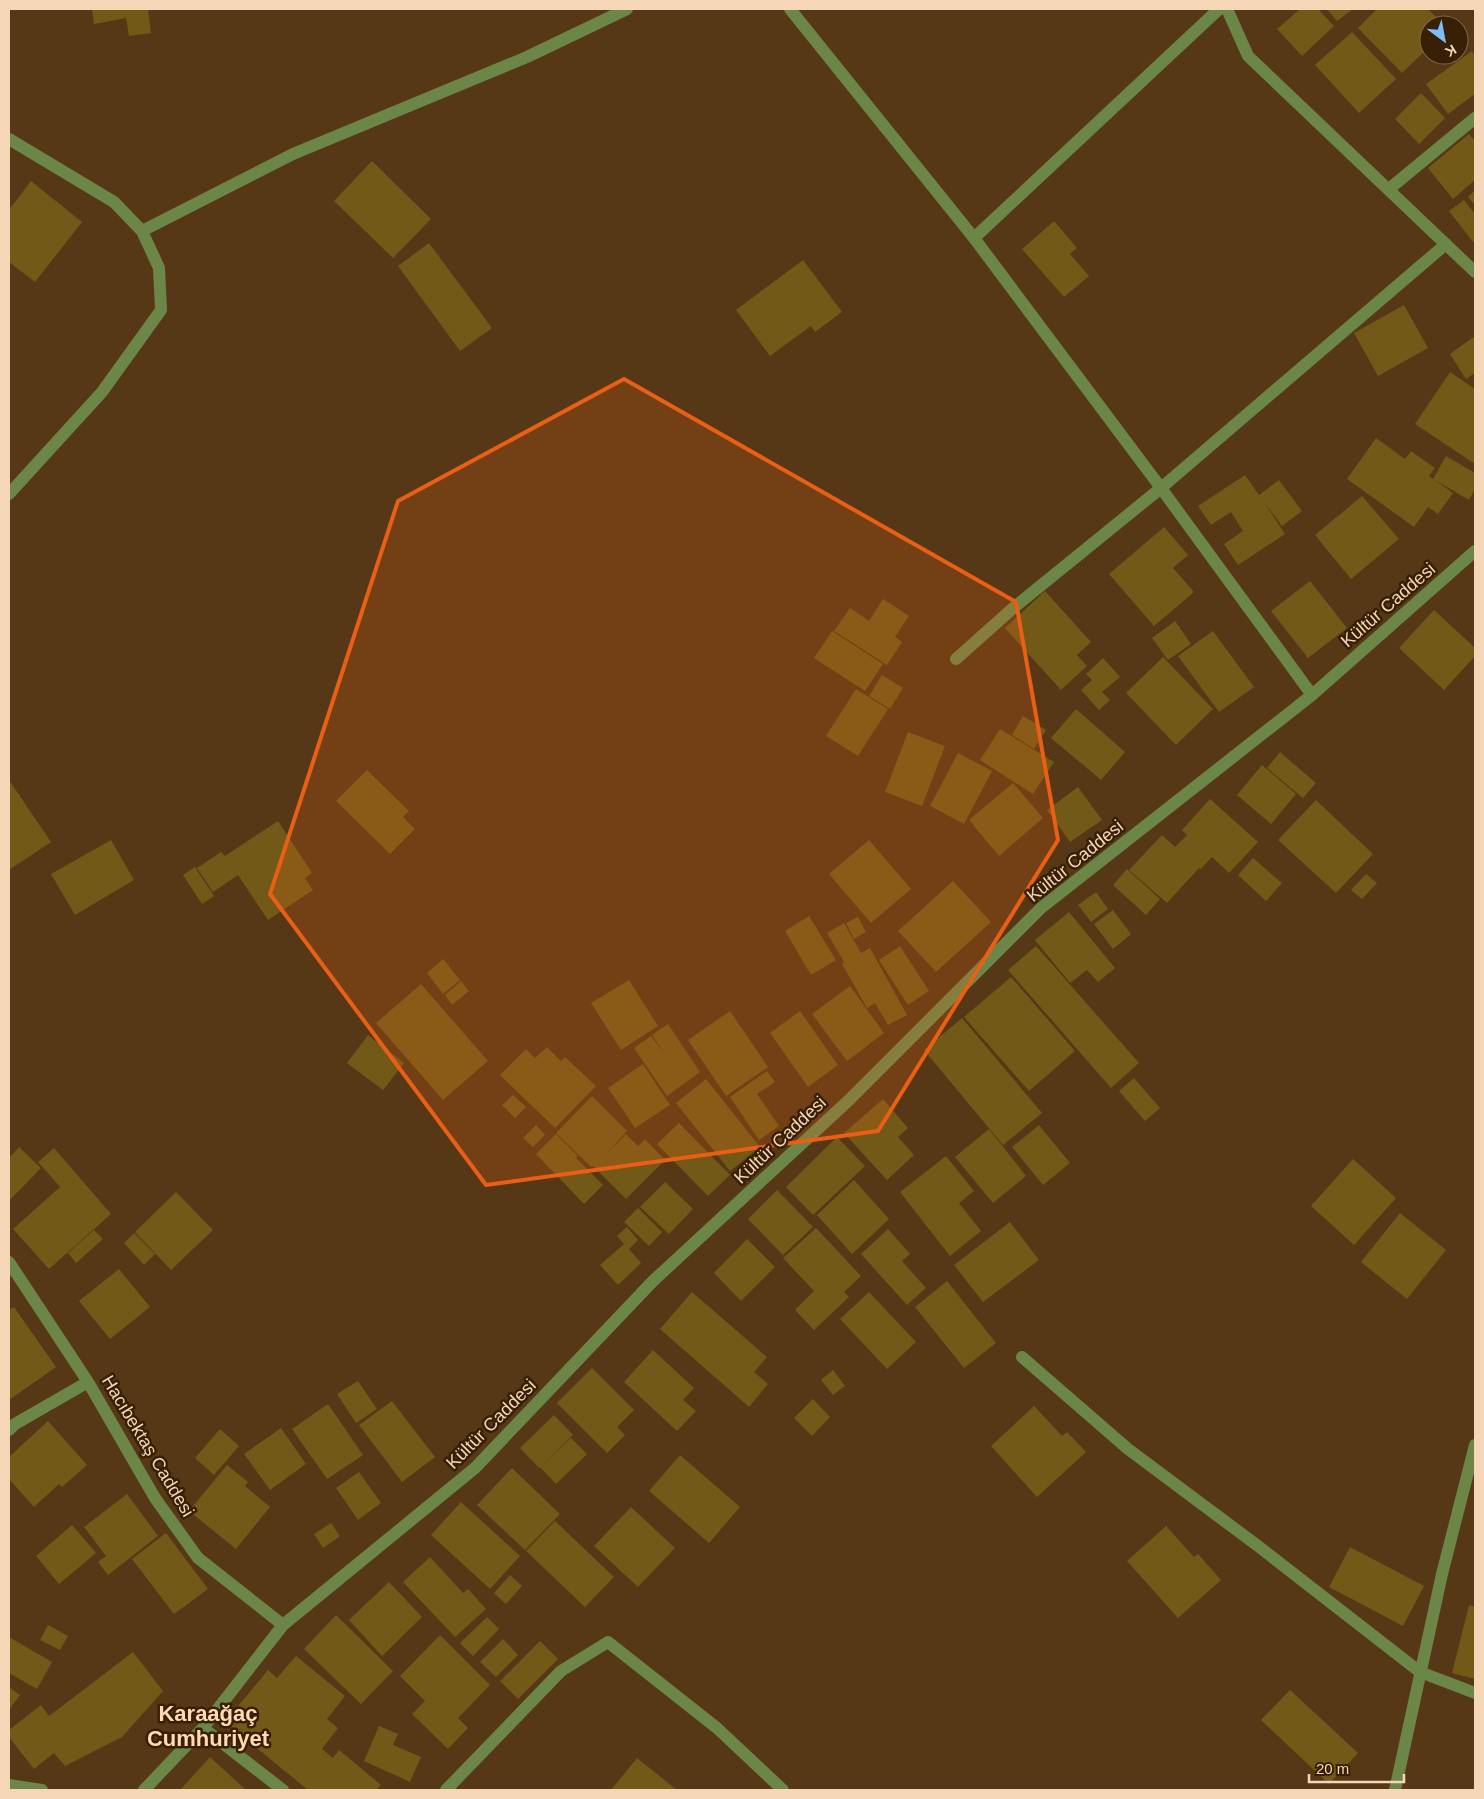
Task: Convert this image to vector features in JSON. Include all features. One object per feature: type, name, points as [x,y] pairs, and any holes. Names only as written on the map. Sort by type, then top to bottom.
[{"type":"street","points":[[142,231],[294,154],[527,57],[627,9]]},
{"type":"street","points":[[790,9],[974,238],[1161,488],[1312,695]]},
{"type":"street","points":[[974,238],[1219,9]]},
{"type":"street","points":[[1227,9],[1248,56],[1475,272]]},
{"type":"street","points":[[1389,189],[1475,118]]},
{"type":"street","points":[[9,139],[114,202],[142,231],[159,268],[161,310],[102,392],[9,494]]},
{"type":"street","points":[[956,659],[1012,609],[1161,488],[1446,244]]},
{"type":"street","name":"Kültür Caddesi","points":[[144,1790],[204,1728],[283,1625],[474,1468],[653,1281],[848,1101],[1041,908],[1312,695],[1475,551]]},
{"type":"street","name":"Hacıbektaş Caddesi","points":[[9,1262],[88,1382],[155,1498],[198,1558],[283,1625]]},
{"type":"street","points":[[1022,1357],[1128,1449],[1258,1546],[1420,1672],[1475,1693]]},
{"type":"street","points":[[9,1430],[88,1382]]},
{"type":"street","points":[[1395,1790],[1442,1574],[1475,1446]]},
{"type":"street","points":[[446,1790],[561,1671],[608,1642],[717,1728],[784,1790]]},
{"type":"street","points":[[204,1728],[283,1790]]},
{"type":"street","points":[[9,1785],[42,1790]]},
{"type":"highlighted area","points":[[624,379],[1016,602],[1058,840],[878,1131],[486,1185],[270,894],[398,501]]},
{"type":"building","points":[[92,9],[148,9],[151,33],[129,36],[126,18],[94,24]]},
{"type":"building","points":[[1300,9],[1318,9],[1334,26],[1302,56],[1277,29]]},
{"type":"building","points":[[1327,9],[1353,9],[1337,21]]},
{"type":"building","points":[[1377,9],[1428,9],[1434,15],[1419,15],[1419,57],[1402,73],[1358,28]]},
{"type":"building","points":[[1352,32],[1396,79],[1359,113],[1315,65]]},
{"type":"building","points":[[1472,51],[1475,56],[1475,94],[1448,114],[1426,84],[1452,65],[1469,65],[1469,53]]},
{"type":"building","points":[[1421,93],[1445,118],[1419,144],[1395,119]]},
{"type":"building","points":[[1469,134],[1475,141],[1475,180],[1453,199],[1428,168]]},
{"type":"building","points":[[372,161],[431,219],[393,258],[334,201]]},
{"type":"building","points":[[31,181],[82,222],[35,282],[9,262],[9,210]]},
{"type":"building","points":[[1475,190],[1475,205],[1468,197]]},
{"type":"building","points":[[1464,200],[1475,214],[1475,240],[1473,242],[1449,211]]},
{"type":"building","points":[[1054,221],[1077,248],[1070,254],[1089,276],[1064,297],[1022,249]]},
{"type":"building","points":[[429,243],[492,328],[460,351],[398,266]]},
{"type":"building","points":[[803,260],[842,312],[815,332],[811,326],[770,356],[736,310]]},
{"type":"building","points":[[1404,305],[1428,348],[1378,376],[1354,333]]},
{"type":"building","points":[[1475,336],[1475,373],[1466,379],[1450,354]]},
{"type":"building","points":[[1450,372],[1475,389],[1475,464],[1415,424]]},
{"type":"building","points":[[1376,438],[1405,459],[1411,451],[1435,468],[1429,476],[1453,493],[1438,514],[1428,507],[1414,527],[1347,479]]},
{"type":"building","points":[[1446,456],[1475,473],[1475,489],[1469,500],[1433,479]]},
{"type":"building","points":[[1245,475],[1259,495],[1279,480],[1302,511],[1282,526],[1264,502],[1285,534],[1238,565],[1224,544],[1243,531],[1231,512],[1211,525],[1198,506]]},
{"type":"building","points":[[1362,496],[1399,539],[1351,579],[1315,535]]},
{"type":"building","points":[[1164,527],[1188,555],[1173,568],[1194,592],[1154,626],[1109,574]]},
{"type":"building","points":[[1310,581],[1347,628],[1308,658],[1271,611]]},
{"type":"building","points":[[1045,591],[1091,642],[1077,655],[1087,666],[1061,690],[1005,628]]},
{"type":"building","points":[[883,599],[909,616],[895,637],[902,642],[887,665],[834,631],[850,608],[869,621]]},
{"type":"building","points":[[1434,610],[1475,648],[1475,656],[1444,690],[1399,648]]},
{"type":"building","points":[[1175,621],[1191,644],[1168,660],[1152,638]]},
{"type":"building","points":[[832,631],[883,664],[865,691],[814,658]]},
{"type":"building","points":[[1213,631],[1254,687],[1219,712],[1178,656]]},
{"type":"building","points":[[1163,657],[1213,709],[1176,745],[1126,693]]},
{"type":"building","points":[[1103,658],[1120,677],[1102,692],[1110,700],[1099,710],[1081,690],[1092,680],[1086,674]]},
{"type":"building","points":[[882,675],[903,688],[890,709],[869,696]]},
{"type":"building","points":[[856,689],[888,709],[858,756],[826,736]]},
{"type":"building","points":[[1076,709],[1125,752],[1101,780],[1051,738]]},
{"type":"building","points":[[1023,716],[1046,730],[1034,749],[1012,735]]},
{"type":"building","points":[[1000,729],[1054,762],[1033,794],[980,760]]},
{"type":"building","points":[[908,732],[945,746],[922,806],[885,792]]},
{"type":"building","points":[[1280,752],[1316,783],[1303,798],[1267,768]]},
{"type":"building","points":[[958,753],[992,771],[964,824],[930,806]]},
{"type":"building","points":[[1262,765],[1296,794],[1271,824],[1237,795]]},
{"type":"building","points":[[367,770],[409,811],[403,817],[415,829],[390,854],[336,801]]},
{"type":"building","points":[[9,780],[51,842],[9,870]]},
{"type":"building","points":[[1013,783],[1043,818],[999,856],[969,820]]},
{"type":"building","points":[[1078,787],[1102,820],[1070,842],[1047,810]]},
{"type":"building","points":[[1210,799],[1258,842],[1229,873],[1212,857],[1201,869],[1199,868],[1167,903],[1129,870],[1162,835],[1175,847],[1187,835],[1182,830]]},
{"type":"building","points":[[1316,800],[1373,854],[1336,893],[1278,840]]},
{"type":"building","points":[[278,821],[312,873],[305,878],[313,890],[268,920],[238,875],[213,892],[197,868],[221,852],[225,856]]},
{"type":"building","points":[[111,840],[134,880],[75,915],[51,874]]},
{"type":"building","points":[[869,840],[911,889],[871,923],[829,874]]},
{"type":"building","points":[[1253,858],[1282,883],[1266,901],[1238,875]]},
{"type":"building","points":[[195,867],[214,896],[202,904],[183,875]]},
{"type":"building","points":[[1127,869],[1160,899],[1146,915],[1113,885]]},
{"type":"building","points":[[1366,874],[1377,883],[1362,899],[1351,890]]},
{"type":"building","points":[[953,881],[991,922],[936,972],[898,931]]},
{"type":"building","points":[[1096,892],[1108,909],[1091,922],[1078,905]]},
{"type":"building","points":[[1113,910],[1131,934],[1113,949],[1094,924]]},
{"type":"building","points":[[1069,912],[1115,968],[1098,982],[1087,970],[1070,983],[1035,940]]},
{"type":"building","points":[[809,916],[836,960],[811,975],[785,931]]},
{"type":"building","points":[[858,917],[866,932],[854,939],[846,923]]},
{"type":"building","points":[[844,923],[861,953],[870,948],[907,1015],[888,1025],[875,1003],[867,1008],[827,933]]},
{"type":"building","points":[[900,946],[929,991],[908,1005],[879,960]]},
{"type":"building","points":[[1036,946],[1139,1063],[1111,1088],[1008,970]]},
{"type":"building","points":[[443,959],[460,980],[443,994],[427,973]]},
{"type":"building","points":[[1011,977],[1075,1051],[1029,1091],[964,1017]]},
{"type":"building","points":[[629,980],[658,1026],[621,1050],[591,1003]]},
{"type":"building","points":[[461,981],[469,991],[452,1005],[445,995]]},
{"type":"building","points":[[421,984],[488,1061],[443,1100],[376,1023]]},
{"type":"building","points":[[850,986],[884,1033],[847,1061],[812,1014]]},
{"type":"building","points":[[730,1011],[768,1067],[726,1096],[688,1040]]},
{"type":"building","points":[[800,1011],[838,1065],[808,1087],[770,1033]]},
{"type":"building","points":[[962,1018],[1042,1113],[1003,1145],[924,1050]]},
{"type":"building","points":[[668,1024],[700,1072],[667,1096],[634,1048],[651,1036],[664,1053],[652,1035]]},
{"type":"building","points":[[368,1035],[404,1063],[383,1090],[347,1063]]},
{"type":"building","points":[[547,1047],[561,1061],[565,1057],[596,1086],[555,1128],[500,1075],[526,1049],[535,1058]]},
{"type":"building","points":[[643,1064],[670,1105],[635,1128],[608,1088]]},
{"type":"building","points":[[767,1071],[775,1082],[757,1094],[779,1126],[759,1140],[730,1097]]},
{"type":"building","points":[[1134,1078],[1160,1108],[1145,1121],[1119,1091]]},
{"type":"building","points":[[706,1079],[760,1147],[730,1171],[676,1103]]},
{"type":"building","points":[[513,1095],[526,1107],[515,1118],[502,1105]]},
{"type":"building","points":[[592,1096],[627,1131],[605,1155],[626,1134],[638,1146],[645,1139],[665,1160],[626,1199],[556,1133]]},
{"type":"building","points":[[883,1099],[908,1128],[898,1137],[914,1155],[887,1180],[844,1133]]},
{"type":"building","points":[[679,1123],[730,1175],[708,1196],[657,1144]]},
{"type":"building","points":[[536,1125],[545,1135],[533,1147],[523,1138]]},
{"type":"building","points":[[1039,1125],[1070,1163],[1043,1185],[1012,1147]]},
{"type":"building","points":[[989,1129],[1026,1176],[993,1203],[955,1157]]},
{"type":"building","points":[[556,1134],[578,1156],[576,1158],[603,1185],[584,1204],[536,1154]]},
{"type":"building","points":[[837,1137],[865,1166],[813,1215],[786,1187]]},
{"type":"building","points":[[19,1147],[41,1168],[9,1201],[9,1158]]},
{"type":"building","points":[[54,1148],[111,1214],[49,1269],[13,1229],[60,1187],[38,1162]]},
{"type":"building","points":[[946,1156],[974,1191],[959,1203],[981,1231],[950,1256],[900,1192]]},
{"type":"building","points":[[1353,1159],[1396,1198],[1354,1245],[1311,1206]]},
{"type":"building","points":[[854,1180],[889,1219],[852,1254],[817,1215]]},
{"type":"building","points":[[665,1182],[693,1209],[669,1234],[640,1207]]},
{"type":"building","points":[[777,1190],[813,1227],[783,1255],[748,1219]]},
{"type":"building","points":[[176,1192],[213,1230],[171,1270],[135,1232]]},
{"type":"building","points":[[638,1208],[662,1232],[649,1246],[624,1222]]},
{"type":"building","points":[[1400,1213],[1446,1250],[1407,1299],[1361,1262]]},
{"type":"building","points":[[1010,1222],[1039,1260],[983,1302],[954,1265]]},
{"type":"building","points":[[627,1227],[638,1240],[629,1249],[641,1263],[618,1285],[600,1265],[624,1244],[617,1236]]},
{"type":"building","points":[[816,1228],[861,1276],[844,1292],[849,1297],[814,1330],[795,1310],[814,1291],[783,1258]]},
{"type":"building","points":[[888,1229],[910,1254],[902,1261],[926,1288],[907,1305],[861,1254]]},
{"type":"building","points":[[94,1230],[103,1239],[76,1263],[68,1253]]},
{"type":"building","points":[[134,1233],[155,1254],[144,1265],[124,1243]]},
{"type":"building","points":[[747,1239],[775,1267],[741,1301],[714,1273]]},
{"type":"building","points":[[119,1269],[150,1307],[110,1339],[79,1301]]},
{"type":"building","points":[[947,1281],[996,1343],[964,1368],[915,1307]]},
{"type":"building","points":[[692,1292],[767,1357],[754,1372],[768,1384],[749,1407],[660,1329]]},
{"type":"building","points":[[869,1292],[916,1342],[887,1369],[840,1319]]},
{"type":"building","points":[[14,1307],[56,1367],[9,1400],[9,1310]]},
{"type":"building","points":[[653,1350],[694,1388],[683,1400],[696,1411],[677,1431],[624,1382]]},
{"type":"building","points":[[592,1368],[634,1410],[617,1427],[625,1435],[607,1453],[557,1403]]},
{"type":"building","points":[[833,1370],[845,1386],[833,1395],[821,1380]]},
{"type":"building","points":[[358,1381],[377,1409],[356,1423],[337,1394]]},
{"type":"building","points":[[813,1399],[830,1417],[812,1436],[794,1418]]},
{"type":"building","points":[[392,1401],[435,1457],[402,1482],[359,1425]]},
{"type":"building","points":[[328,1404],[363,1455],[327,1479],[292,1429]]},
{"type":"building","points":[[1034,1406],[1062,1436],[1067,1432],[1086,1452],[1037,1497],[991,1446]]},
{"type":"building","points":[[554,1415],[573,1435],[539,1468],[520,1448]]},
{"type":"building","points":[[48,1421],[87,1465],[62,1487],[59,1484],[34,1507],[9,1479],[9,1457]]},
{"type":"building","points":[[281,1428],[306,1464],[270,1490],[244,1454]]},
{"type":"building","points":[[220,1429],[239,1446],[214,1475],[195,1458]]},
{"type":"building","points":[[571,1438],[587,1454],[556,1484],[540,1467]]},
{"type":"building","points":[[680,1455],[740,1507],[709,1543],[649,1491]]},
{"type":"building","points":[[227,1465],[248,1482],[245,1486],[270,1507],[236,1549],[189,1511]]},
{"type":"building","points":[[512,1468],[560,1514],[525,1550],[477,1505]]},
{"type":"building","points":[[359,1472],[381,1503],[358,1520],[336,1488]]},
{"type":"building","points":[[127,1494],[158,1536],[108,1575],[98,1562],[106,1556],[84,1527]]},
{"type":"building","points":[[461,1502],[520,1556],[490,1589],[431,1535]]},
{"type":"building","points":[[631,1507],[675,1548],[638,1587],[594,1546]]},
{"type":"building","points":[[555,1521],[614,1577],[585,1607],[526,1551]]},
{"type":"building","points":[[331,1523],[340,1536],[323,1548],[314,1534]]},
{"type":"building","points":[[72,1525],[96,1553],[59,1584],[36,1556]]},
{"type":"building","points":[[1166,1526],[1194,1557],[1198,1554],[1221,1580],[1178,1618],[1127,1561]]},
{"type":"building","points":[[166,1533],[208,1589],[174,1614],[132,1559]]},
{"type":"building","points":[[1350,1547],[1424,1586],[1403,1626],[1329,1587]]},
{"type":"building","points":[[430,1557],[463,1593],[468,1589],[486,1609],[455,1637],[403,1582]]},
{"type":"building","points":[[510,1575],[522,1586],[506,1604],[494,1593]]},
{"type":"building","points":[[389,1582],[422,1617],[382,1656],[349,1620]]},
{"type":"building","points":[[1469,1605],[1475,1607],[1475,1679],[1452,1673]]},
{"type":"building","points":[[336,1615],[393,1671],[361,1704],[304,1649]]},
{"type":"building","points":[[487,1617],[499,1629],[473,1656],[460,1643]]},
{"type":"building","points":[[48,1625],[68,1636],[60,1650],[40,1640]]},
{"type":"building","points":[[440,1635],[490,1685],[458,1718],[468,1728],[448,1749],[412,1714],[425,1701],[400,1676]]},
{"type":"building","points":[[9,1637],[52,1662],[37,1689],[9,1673]]},
{"type":"building","points":[[503,1639],[518,1655],[496,1677],[480,1662]]},
{"type":"building","points":[[540,1641],[558,1659],[518,1699],[500,1681]]},
{"type":"building","points":[[133,1652],[163,1691],[122,1737],[65,1766],[54,1753],[34,1769],[9,1737],[9,1730],[41,1705],[49,1716]]},
{"type":"building","points":[[296,1656],[345,1696],[327,1719],[338,1728],[322,1749],[333,1758],[339,1750],[381,1785],[376,1790],[308,1790],[225,1722],[268,1670],[277,1678]]},
{"type":"building","points":[[9,1687],[20,1695],[9,1710]]},
{"type":"building","points":[[1290,1690],[1358,1753],[1329,1784],[1261,1720]]},
{"type":"building","points":[[379,1726],[398,1734],[393,1745],[421,1757],[410,1782],[364,1761]]},
{"type":"building","points":[[210,1757],[246,1790],[180,1790]]},
{"type":"building","points":[[637,1758],[677,1790],[611,1790]]},
{"type":"district","name":"Karaağaç Cumhuriyet","points":[[208,1726]]}]
